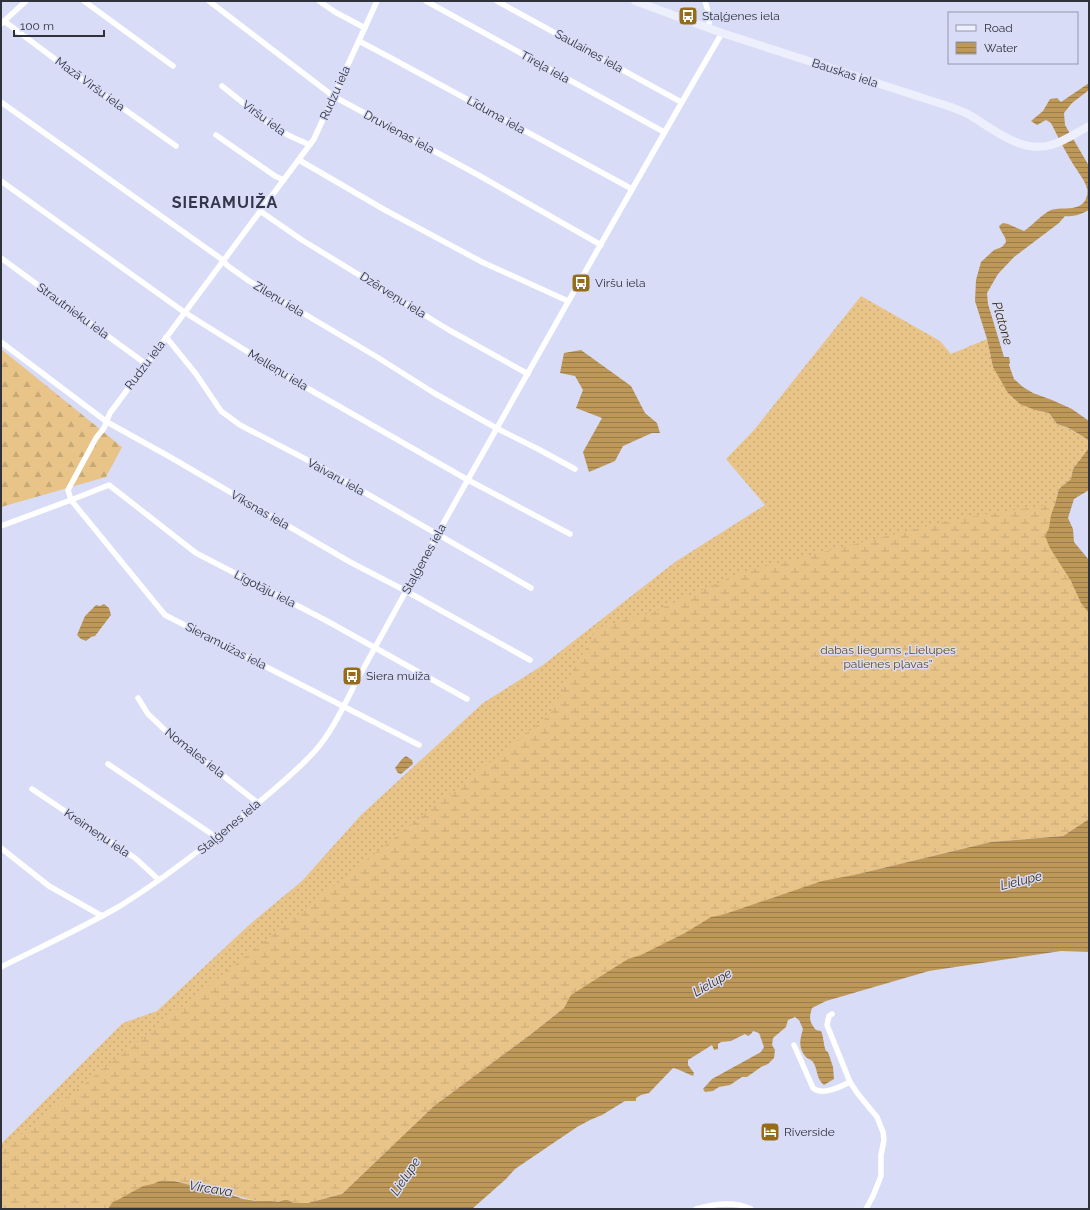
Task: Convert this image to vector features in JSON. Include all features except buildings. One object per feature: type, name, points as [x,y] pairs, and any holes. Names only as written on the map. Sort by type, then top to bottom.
[{"type":"street","points":[[3,22],[26,1]]},
{"type":"street","points":[[84,1],[173,66]]},
{"type":"street","name":"Druvienas iela","points":[[209,1],[333,96],[480,176],[601,245]]},
{"type":"street","points":[[319,1],[335,12],[365,28]]},
{"type":"street","name":"Rudzu iela","points":[[71,500],[68,490],[96,438],[104,428],[110,413],[314,139],[377,1]]},
{"type":"street","name":"Tīreļa iela","points":[[426,1],[664,132]]},
{"type":"street","name":"Saulaines iela","points":[[497,1],[681,102]]},
{"type":"street","name":"Bauskas iela","points":[[635,1],[722,33],[951,107],[966,113],[1002,136],[1026,146],[1036,148],[1053,145],[1086,127]]},
{"type":"street","points":[[705,1],[710,18],[708,28]]},
{"type":"street","name":"Mazā Viršu iela","points":[[3,22],[176,146]]},
{"type":"street","name":"Staļģenes iela","points":[[1,967],[102,916],[160,880],[194,855],[258,802],[301,765],[318,748],[331,729],[406,590],[498,429],[568,301],[722,33]]},
{"type":"street","name":"Līduma iela","points":[[358,41],[392,58],[632,189]]},
{"type":"street","name":"Viršu iela","points":[[222,86],[272,127],[292,138],[310,145]]},
{"type":"street","name":"Zileņu iela","points":[[1,102],[224,260],[228,266],[249,281],[377,357],[434,393],[575,470]]},
{"type":"street","points":[[216,135],[275,176],[284,180]]},
{"type":"street","points":[[298,160],[385,210],[482,262],[568,301]]},
{"type":"street","name":"Melleņu iela","points":[[1,181],[184,312],[293,380],[468,480],[570,534]]},
{"type":"street","name":"Dzērveņu iela","points":[[260,211],[302,240],[449,330],[528,374]]},
{"type":"street","name":"Strautnieku iela","points":[[1,258],[146,364]]},
{"type":"street","name":"Vaivaru iela","points":[[166,337],[196,374],[221,410],[240,425],[317,465],[531,588]]},
{"type":"street","name":"Vīksnas iela","points":[[1,342],[107,422],[350,562],[406,590],[530,660]]},
{"type":"street","name":"Līgotāju iela","points":[[71,500],[109,485],[196,553],[375,647],[467,699]]},
{"type":"street","points":[[1,526],[71,500]]},
{"type":"street","name":"Sieramuižas iela","points":[[71,500],[165,615],[419,745]]},
{"type":"street","name":"Nomales iela","points":[[138,698],[148,714],[166,731],[258,802]]},
{"type":"street","points":[[108,764],[216,837]]},
{"type":"street","name":"Kreimeņu iela","points":[[32,789],[135,858],[160,880]]},
{"type":"street","points":[[1,848],[49,886],[102,916]]},
{"type":"street","points":[[832,1014],[829,1016],[827,1025],[850,1082],[858,1094],[878,1117],[883,1132],[884,1140],[881,1155],[881,1176],[866,1209]]},
{"type":"street","points":[[794,1045],[813,1088],[816,1091],[822,1092],[837,1088],[850,1082]]},
{"type":"street","points":[[696,1209],[734,1204],[751,1209]]},
{"type":"green space","name":"dabas liegums „Lielupes palienes pļavas”","points":[[861,296],[940,341],[951,354],[987,339],[993,367],[1035,410],[1049,413],[1057,424],[1069,428],[1087,439],[1089,442],[1088,449],[1073,469],[1071,479],[1059,489],[1055,504],[1081,603],[1089,613],[906,853],[112,1203],[108,1209],[1,1209],[1,1144],[123,1023],[157,1011],[249,925],[302,881],[361,815],[483,703],[543,665],[675,562],[765,505],[726,459],[754,430]]},
{"type":"green space","points":[[1,349],[122,447],[106,477],[1,507]]},
{"type":"green space","name":"dabas liegums „Lielupes palienes pļavas”","points":[[1055,504],[1049,527],[1049,545],[1089,613],[1089,819],[1063,836],[991,842],[854,875],[822,881],[722,915],[711,917],[685,933],[641,955],[628,959],[571,995],[564,1008],[434,1106],[342,1194],[308,1203],[293,1203],[288,1200],[265,1202],[245,1198],[204,1185],[189,1185],[178,1181],[163,1181],[140,1188],[130,1193],[118,1200],[108,1209],[1,1209],[1,1150],[547,717],[597,628],[653,612],[742,572],[956,519]]},
{"type":"water","points":[[1089,83],[1089,90],[1072,103],[1064,113],[1065,125],[1089,166],[1089,210],[1077,215],[1065,216],[1059,223],[1014,257],[998,274],[987,293],[988,304],[1004,357],[1009,357],[1009,365],[1014,379],[1033,393],[1072,409],[1089,421],[1089,442],[1087,439],[1069,428],[1057,424],[1049,413],[1035,410],[1020,404],[1008,393],[993,367],[987,339],[975,301],[976,280],[981,262],[994,250],[1002,247],[1006,242],[999,226],[1003,223],[1008,224],[1024,231],[1051,210],[1076,207],[1081,205],[1086,199],[1086,185],[1067,154],[1051,123],[1046,120],[1037,125],[1031,121],[1043,111],[1050,99],[1057,98],[1061,102]]},
{"type":"water","points":[[581,350],[631,386],[645,413],[657,423],[660,433],[652,433],[623,446],[615,461],[589,472],[583,452],[602,418],[576,408],[583,390],[575,376],[560,373],[564,353]]},
{"type":"water","points":[[1089,442],[1089,490],[1074,499],[1068,518],[1073,529],[1074,542],[1089,560],[1089,613],[1081,603],[1071,581],[1050,548],[1045,536],[1049,528],[1051,515],[1059,489],[1071,479],[1073,469],[1088,449]]},
{"type":"water","points":[[104,604],[109,608],[111,615],[95,636],[86,641],[81,639],[77,635],[85,616],[96,605],[100,606]]},
{"type":"water","points":[[406,756],[412,760],[413,764],[401,774],[398,773],[395,768]]},
{"type":"water","points":[[1089,819],[1089,952],[1061,951],[929,971],[826,1001],[812,1008],[810,1017],[811,1022],[816,1030],[821,1031],[826,1051],[828,1052],[833,1067],[834,1079],[824,1085],[818,1077],[813,1062],[806,1057],[801,1049],[800,1040],[803,1029],[799,1020],[795,1017],[788,1020],[786,1027],[773,1038],[772,1045],[775,1050],[774,1058],[768,1064],[747,1077],[742,1077],[730,1085],[719,1087],[713,1091],[705,1092],[703,1089],[712,1079],[761,1052],[764,1047],[759,1033],[753,1031],[748,1036],[745,1034],[731,1041],[721,1042],[718,1044],[718,1049],[714,1050],[712,1045],[688,1060],[688,1065],[694,1073],[693,1076],[673,1068],[649,1093],[636,1098],[636,1101],[625,1101],[602,1115],[577,1127],[515,1169],[472,1209],[108,1209],[112,1203],[143,1186],[160,1181],[174,1181],[190,1185],[203,1185],[243,1199],[256,1201],[278,1202],[288,1200],[293,1203],[308,1203],[342,1194],[434,1106],[564,1008],[571,995],[628,959],[641,955],[685,933],[711,917],[722,915],[822,881],[854,875],[991,842],[1063,836]]},
{"type":"place","name":"Staļģenes iela","points":[[688,16]]},
{"type":"place","name":"Viršu iela","points":[[581,283]]},
{"type":"place","name":"Siera muiža","points":[[352,676]]},
{"type":"place","name":"Riverside","points":[[770,1132]]},
{"type":"district","name":"SIERAMUIŽA","points":[[225,202]]},
{"type":"water label","name":"Platone","points":[[1003,323]]},
{"type":"water label","name":"Lielupe","points":[[1021,880]]},
{"type":"water label","name":"Lielupe","points":[[712,982]]},
{"type":"water label","name":"Lielupe","points":[[405,1176]]},
{"type":"water label","name":"Vircava","points":[[211,1188]]}]
